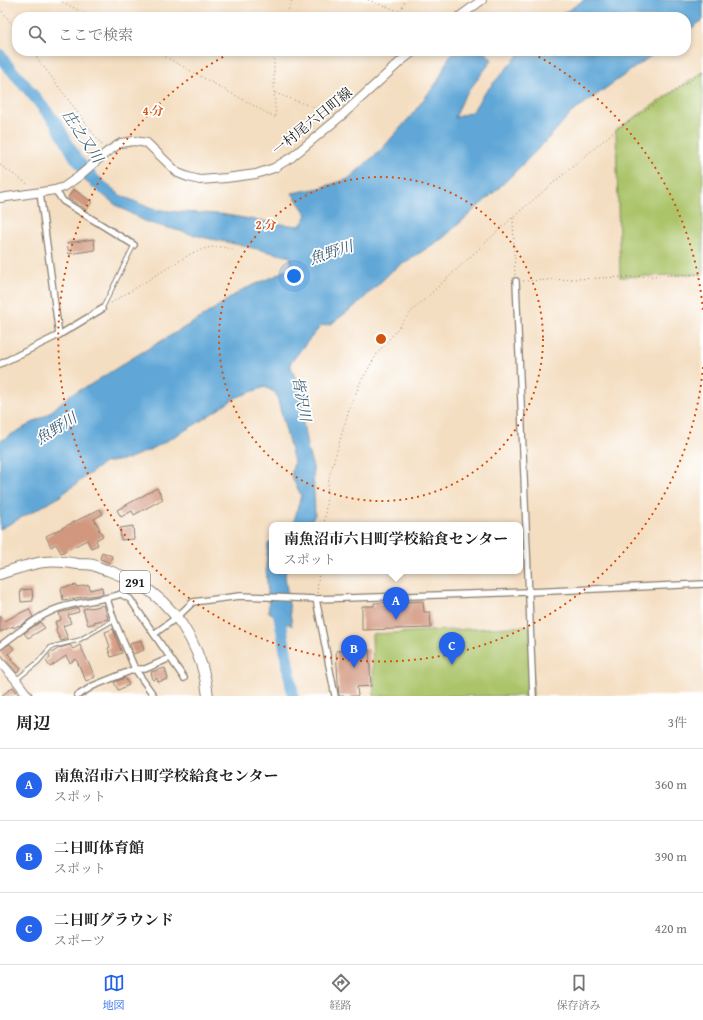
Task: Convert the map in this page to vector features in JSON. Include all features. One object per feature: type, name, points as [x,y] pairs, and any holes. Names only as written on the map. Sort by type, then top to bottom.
[{"type":"highway","name":"291","points":[[0,574],[24,566],[45,562],[65,562],[93,566],[134,581],[151,592],[185,629],[196,649],[202,666],[208,696]]},
{"type":"main road","points":[[466,12],[482,0]]},
{"type":"main road","name":"一村尾六日町線","points":[[0,198],[40,193],[64,187],[106,153],[121,143],[134,141],[147,143],[178,172],[188,177],[200,180],[256,174],[274,168],[292,157],[340,117],[408,56]]},
{"type":"main road","points":[[0,662],[28,696]]},
{"type":"street","points":[[55,190],[63,201],[134,245]]},
{"type":"street","points":[[40,193],[60,335]]},
{"type":"street","points":[[516,281],[533,696]]},
{"type":"street","points":[[0,364],[60,335],[102,309]]},
{"type":"street","points":[[154,634],[176,618],[193,602],[240,596],[316,599],[529,592],[703,584]]},
{"type":"street","points":[[0,646],[45,614],[65,606],[121,594],[130,599],[184,678]]},
{"type":"street","points":[[107,598],[114,620],[135,670],[154,696]]},
{"type":"street","points":[[316,599],[335,696]]},
{"type":"street","points":[[77,696],[93,686],[135,670],[145,669],[170,658]]},
{"type":"lane","points":[[102,309],[134,245]]},
{"type":"lane","points":[[16,680],[38,662],[51,647],[79,640],[114,620]]},
{"type":"path","points":[[59,0],[82,12]]},
{"type":"path","points":[[288,12],[292,0]]},
{"type":"path","points":[[368,0],[401,12],[405,0]]},
{"type":"path","points":[[0,8],[12,24]]},
{"type":"path","points":[[36,56],[106,153]]},
{"type":"path","points":[[164,56],[276,118],[274,56]]},
{"type":"path","points":[[324,522],[329,477],[360,383],[377,354],[411,312],[513,217],[616,130],[703,72]]},
{"type":"path","points":[[274,93],[340,117]]},
{"type":"path","points":[[0,165],[28,185]]},
{"type":"path","points":[[513,217],[516,281],[703,274]]},
{"type":"path","points":[[102,309],[192,253],[207,248],[221,246],[233,248]]},
{"type":"path","points":[[316,599],[319,574]]},
{"type":"green space","points":[[703,72],[703,274],[620,277],[616,130]]},
{"type":"green space","points":[[530,626],[533,696],[374,696],[372,634]]},
{"type":"water","points":[[584,0],[703,0],[703,20],[691,28],[691,12],[566,12]]},
{"type":"water","name":"魚野川","points":[[489,56],[492,60],[464,97],[455,118],[473,111],[482,96],[518,56],[651,56],[571,113],[546,141],[501,186],[443,238],[393,270],[359,303],[331,324],[321,326],[290,364],[303,391],[303,423],[308,451],[313,467],[315,515],[310,522],[294,522],[301,495],[291,476],[294,462],[276,393],[265,387],[237,397],[196,424],[154,448],[128,459],[104,463],[56,499],[0,529],[0,441],[48,414],[70,395],[90,385],[199,319],[242,290],[275,276],[290,267],[291,257],[206,238],[146,222],[116,205],[84,180],[98,176],[120,195],[152,209],[220,214],[300,226],[307,215],[292,193],[320,188],[348,179],[381,150],[410,117],[438,81],[449,57]]},
{"type":"water","points":[[269,543],[269,574],[285,574],[292,626],[269,612],[266,567]]},
{"type":"building","points":[[73,189],[92,202],[87,210],[68,198]]},
{"type":"building","points":[[94,239],[95,250],[69,254],[67,243]]},
{"type":"building","points":[[157,488],[163,499],[134,515],[132,511],[121,517],[117,510]]},
{"type":"building","points":[[100,509],[103,514],[94,519],[100,529],[98,530],[100,530],[103,536],[96,540],[98,545],[91,548],[87,540],[61,553],[56,544],[51,547],[46,536]]},
{"type":"building","points":[[133,526],[134,539],[121,540],[120,528]]},
{"type":"building","points":[[102,552],[112,556],[110,563],[100,559]]},
{"type":"building","points":[[76,585],[77,587],[89,585],[90,590],[102,587],[103,594],[63,600],[61,588]]},
{"type":"building","points":[[32,589],[33,601],[21,602],[20,590]]},
{"type":"building","points":[[423,601],[424,612],[430,612],[431,628],[362,630],[362,606],[374,606],[374,603]]},
{"type":"building","points":[[104,605],[108,619],[88,625],[83,609]]},
{"type":"building","points":[[78,608],[79,612],[68,615],[71,623],[63,626],[68,639],[61,641],[56,631],[57,628],[55,622],[61,620],[59,613]]},
{"type":"building","points":[[29,609],[33,617],[19,626],[14,628],[13,626],[0,632],[0,616],[4,621]]},
{"type":"building","points":[[40,622],[45,628],[28,638],[24,633]]},
{"type":"building","points":[[113,629],[122,653],[111,657],[108,648],[110,647],[105,632]]},
{"type":"building","points":[[141,640],[144,650],[133,654],[130,644]]},
{"type":"building","points":[[10,644],[14,649],[8,654],[21,669],[17,673],[0,653],[0,650]]},
{"type":"building","points":[[70,645],[73,649],[80,645],[95,677],[86,681],[76,659],[70,663],[66,656],[50,667],[46,661],[50,658],[49,655],[59,648]]},
{"type":"building","points":[[369,649],[371,686],[357,687],[358,696],[339,696],[336,651]]},
{"type":"building","points":[[165,668],[168,679],[158,682],[157,678],[153,680],[151,672]]},
{"type":"building","points":[[125,678],[129,685],[118,690],[114,682]]},
{"type":"building","points":[[13,687],[20,696],[1,696]]},
{"type":"waterway","name":"庄之又川","points":[[0,55],[56,123],[75,157],[94,180],[104,189]]},
{"type":"waterway","name":"皆沢川","points":[[277,574],[276,598],[293,696]]},
{"type":"place","name":"南魚沼市六日町学校給食センター","points":[[396,620]]},
{"type":"place","name":"二日町グラウンド","points":[[452,665]]},
{"type":"place","name":"二日町体育館","points":[[354,668]]}]
